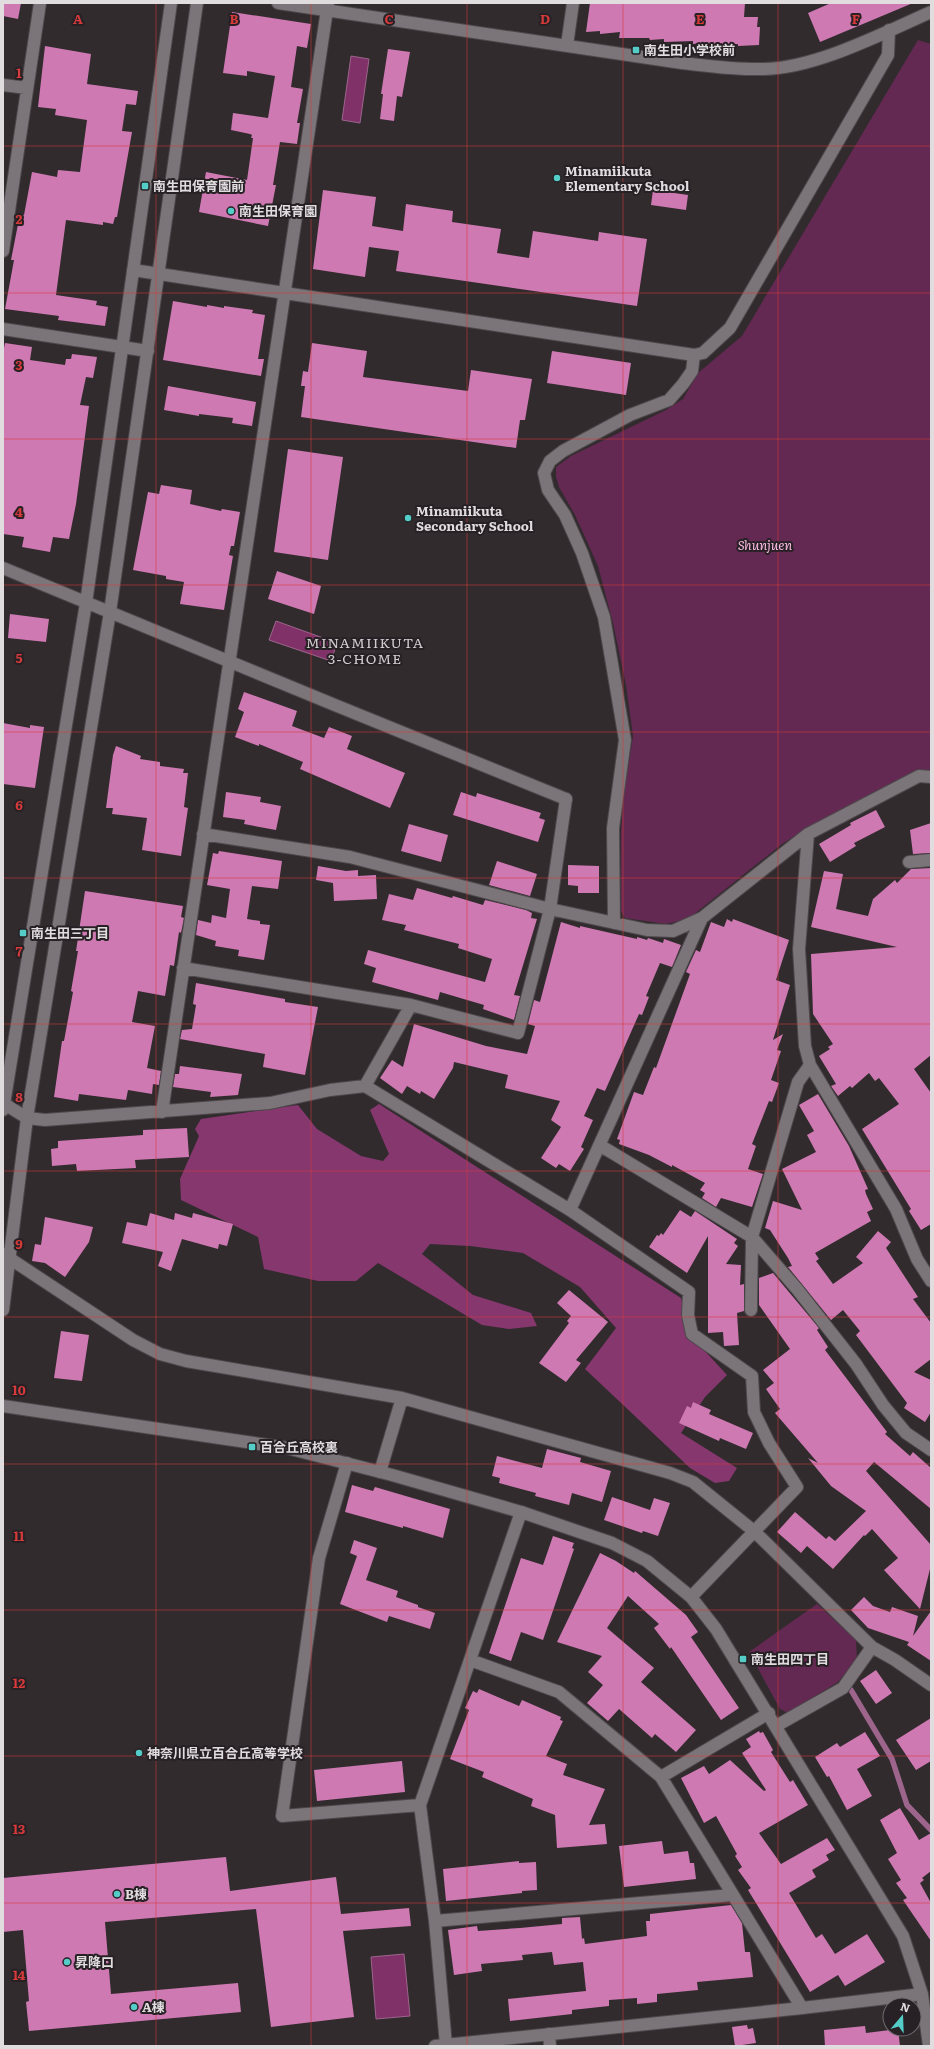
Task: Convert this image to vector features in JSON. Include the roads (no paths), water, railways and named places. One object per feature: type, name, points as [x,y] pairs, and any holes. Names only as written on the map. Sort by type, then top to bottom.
[{"type":"street","points":[[3,251],[6,207],[28,88],[40,3]]},
{"type":"street","points":[[171,3],[86,603],[3,1105],[27,1118],[45,1120],[270,1103],[330,1090],[365,1086],[570,1210],[690,1292],[688,1315],[692,1334],[752,1376],[754,1412],[769,1443],[797,1487],[691,1597]]},
{"type":"street","points":[[3,1310],[6,1256],[27,1118],[110,612],[197,3]]},
{"type":"street","points":[[278,3],[327,7],[716,67],[766,69],[805,63],[931,12]]},
{"type":"street","points":[[567,45],[573,3]]},
{"type":"street","points":[[162,1112],[327,7]]},
{"type":"street","points":[[133,270],[694,355],[703,353],[730,328],[888,55],[889,30]]},
{"type":"street","points":[[3,85],[28,88]]},
{"type":"street","points":[[3,329],[148,351]]},
{"type":"street","points":[[614,923],[613,828],[625,740],[604,617],[582,553],[565,515],[548,490],[544,474],[550,461],[563,451],[630,415],[669,400],[692,371],[694,355]]},
{"type":"street","points":[[3,568],[228,663],[566,799],[550,909],[518,1033],[411,1005],[184,968]]},
{"type":"street","points":[[203,834],[350,857],[550,909],[647,930],[673,931],[702,918],[808,834],[919,776],[931,777]]},
{"type":"street","points":[[808,834],[799,949],[805,1046],[810,1065],[853,1134],[896,1209],[917,1259],[931,1281]]},
{"type":"street","points":[[909,862],[931,860]]},
{"type":"street","points":[[570,1210],[601,1146],[702,918]]},
{"type":"street","points":[[365,1086],[411,1005]]},
{"type":"street","points":[[751,1310],[752,1237],[798,1082],[810,1065]]},
{"type":"street","points":[[601,1146],[752,1237],[797,1289],[856,1364],[883,1404],[906,1433],[931,1450]]},
{"type":"street","points":[[6,1256],[133,1340],[160,1354],[186,1361],[402,1398],[670,1472],[693,1482],[755,1532],[872,1646],[896,1660],[931,1685]]},
{"type":"street","points":[[380,1472],[402,1398]]},
{"type":"street","points":[[3,1406],[287,1448],[380,1472],[520,1512],[612,1543],[647,1562],[691,1597],[716,1629],[769,1713],[903,1936],[927,1993],[929,2046]]},
{"type":"street","points":[[347,1463],[318,1558],[282,1816],[420,1805]]},
{"type":"street","points":[[520,1512],[420,1805],[435,1922],[440,2045],[549,2040],[927,1993]]},
{"type":"street","points":[[776,1726],[843,1688],[872,1646]]},
{"type":"street","points":[[470,1660],[559,1692],[661,1777],[802,2008]]},
{"type":"street","points":[[661,1777],[769,1713]]},
{"type":"street","points":[[435,1922],[732,1894]]},
{"type":"waterway","points":[[851,1690],[892,1759],[907,1805],[931,1830]]},
{"type":"place","name":"南生田小学校前","points":[[636,50]]},
{"type":"place","name":"Minamiikuta Elementary School","points":[[557,178]]},
{"type":"place","name":"南生田保育園前","points":[[145,186]]},
{"type":"place","name":"南生田保育園","points":[[231,211]]},
{"type":"place","name":"Minamiikuta Secondary School","points":[[408,518]]},
{"type":"place","name":"南生田三丁目","points":[[23,933]]},
{"type":"place","name":"百合丘高校裏","points":[[252,1447]]},
{"type":"place","name":"南生田四丁目","points":[[743,1659]]},
{"type":"place","name":"神奈川県立百合丘高等学校","points":[[139,1753]]},
{"type":"place","name":"B棟","points":[[117,1894]]},
{"type":"place","name":"昇降口","points":[[67,1962]]},
{"type":"place","name":"A棟","points":[[134,2007]]},
{"type":"district","name":"MINAMIIKUTA 3-CHOME","points":[[365,652]]},
{"type":"park label","name":"Shunjuen","points":[[765,545]]}]
